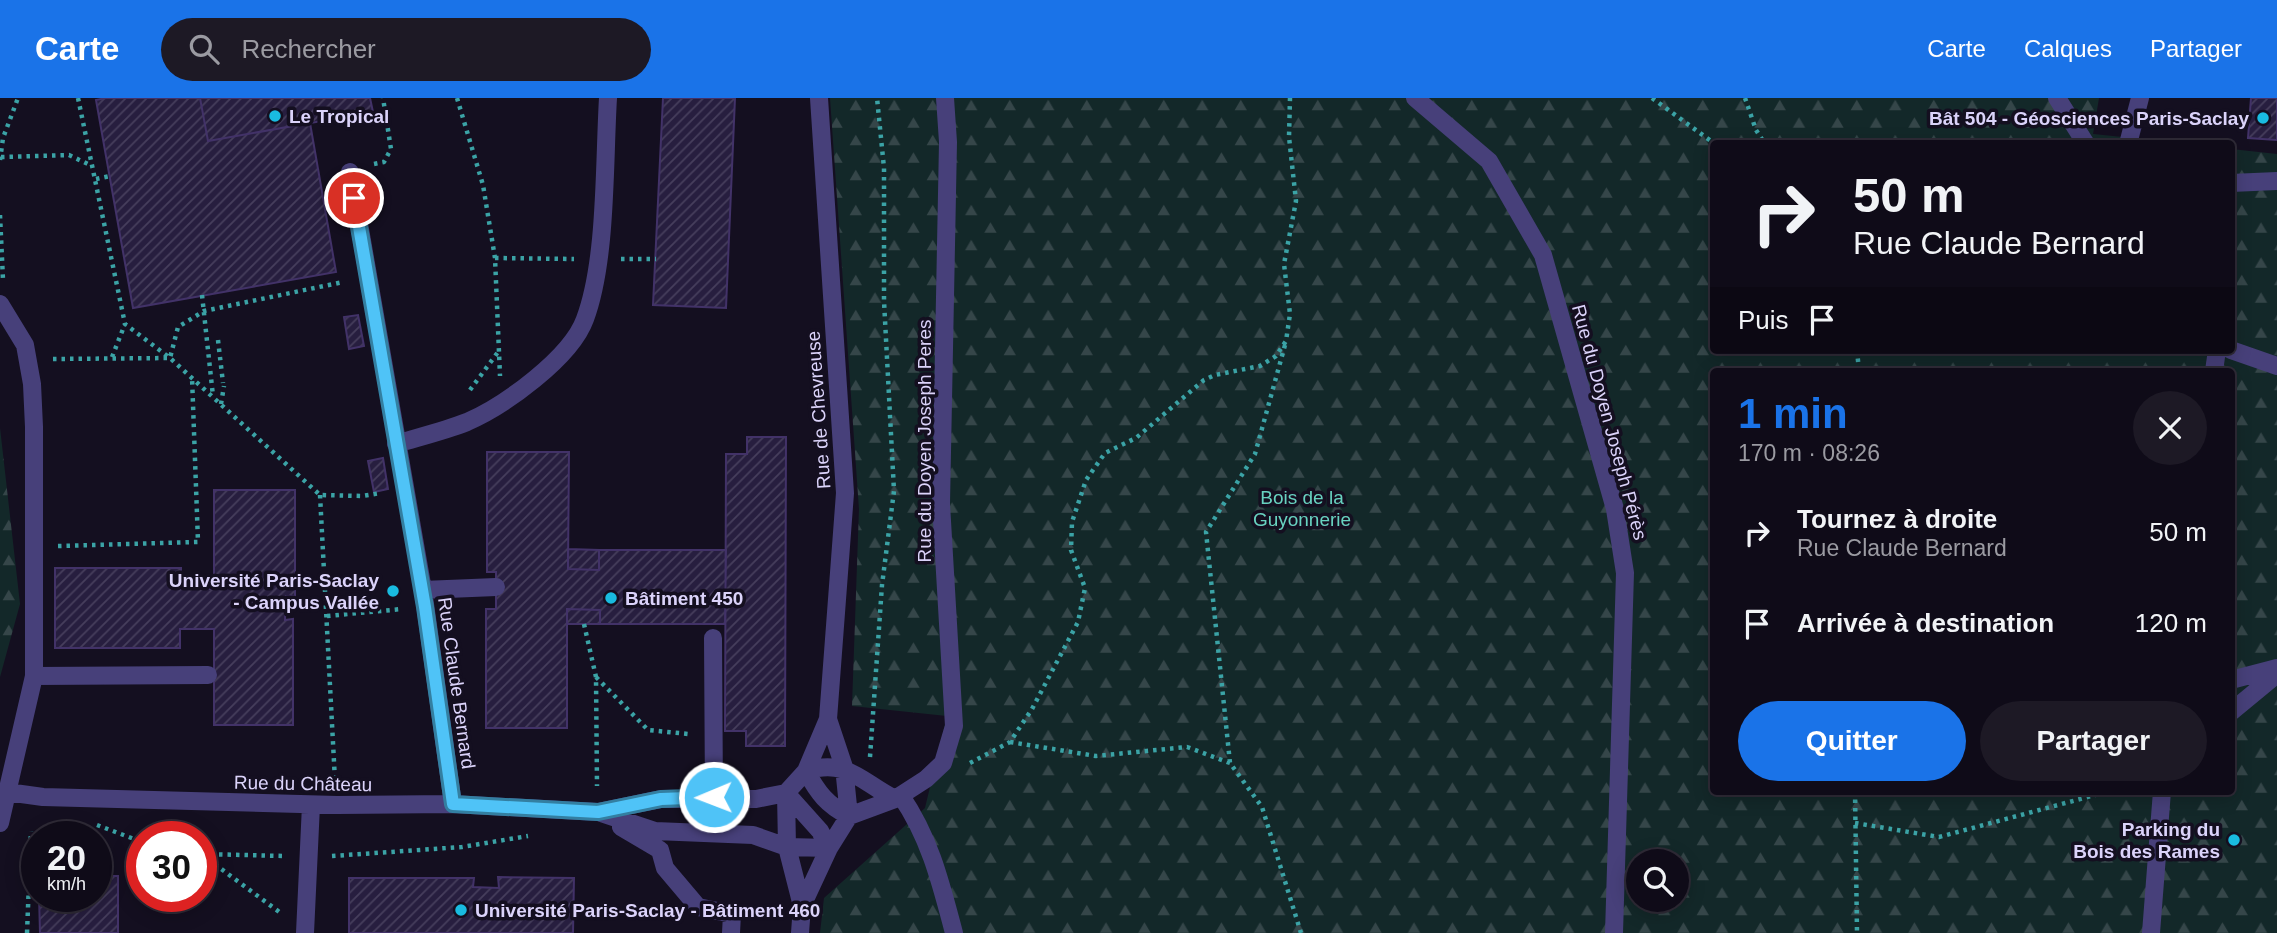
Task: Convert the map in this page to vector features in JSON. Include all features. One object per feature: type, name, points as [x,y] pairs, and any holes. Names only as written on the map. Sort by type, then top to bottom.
[{"type":"street","points":[[396,444],[467,422],[501,403],[568,349],[585,321],[598,273],[608,98]]},
{"type":"street","name":"Rue de Chevreuse","points":[[819,98],[845,493],[828,719]]},
{"type":"street","name":"Rue du Doyen Joseph Peres","points":[[849,816],[898,798],[943,763],[954,726],[942,504],[948,142],[945,98]]},
{"type":"street","name":"Rue du Doyen Joseph Pérès","points":[[1415,98],[1489,161],[1543,255],[1615,509],[1625,573],[1614,933]]},
{"type":"street","points":[[2057,98],[2083,140]]},
{"type":"street","points":[[2130,140],[2140,98]]},
{"type":"street","name":"Rue Claude Bernard","points":[[350,172],[422,590],[453,804]]},
{"type":"street","points":[[2235,183],[2277,181]]},
{"type":"street","points":[[0,304],[25,345],[32,384],[34,676],[1,820]]},
{"type":"street","points":[[2235,351],[2277,366]]},
{"type":"street","points":[[422,590],[496,587]]},
{"type":"street","points":[[713,638],[714,797]]},
{"type":"street","points":[[2235,679],[2277,668]]},
{"type":"street","points":[[2235,709],[2277,674]]},
{"type":"street","points":[[34,676],[208,675]]},
{"type":"street","points":[[802,906],[828,848],[849,816],[844,767],[828,719]]},
{"type":"street","points":[[800,933],[802,906],[787,847],[786,793],[806,771],[828,719]]},
{"type":"street","points":[[806,771],[821,766],[844,767],[868,785],[898,798],[917,819],[933,857],[954,933]]},
{"type":"street","points":[[806,771],[819,794],[831,807],[849,816]]},
{"type":"street","name":"Rue du Château","points":[[7,792],[43,797],[311,805],[453,804],[598,812],[661,799],[756,799],[786,793]]},
{"type":"street","points":[[786,793],[820,831],[828,848]]},
{"type":"street","points":[[2151,933],[2162,795]]},
{"type":"street","points":[[305,933],[311,805]]},
{"type":"street","points":[[598,812],[660,850],[665,868],[698,907],[732,914],[731,933]]},
{"type":"street","name":"Rue du Château","points":[[598,812],[655,831],[753,835],[787,847],[828,848]]},
{"type":"path","points":[[18,98],[2,138],[0,158],[69,155],[93,166]]},
{"type":"path","points":[[78,98],[125,324],[112,357]]},
{"type":"path","points":[[383,98],[391,149]]},
{"type":"path","points":[[457,98],[484,185],[495,258],[501,403]]},
{"type":"path","points":[[868,785],[882,584],[894,491],[884,301],[884,168],[877,98]]},
{"type":"path","points":[[1290,98],[1289,137],[1296,201],[1284,264],[1290,314],[1286,341],[1255,454],[1206,532],[1230,764],[1262,807],[1301,933]]},
{"type":"path","points":[[1652,98],[1710,140]]},
{"type":"path","points":[[1745,98],[1756,130],[1762,140]]},
{"type":"path","points":[[96,178],[110,176]]},
{"type":"path","points":[[0,215],[6,276],[3,280]]},
{"type":"path","points":[[495,258],[568,259]]},
{"type":"path","points":[[170,358],[178,327],[204,312],[367,277]]},
{"type":"path","points":[[202,295],[213,396]]},
{"type":"path","points":[[125,324],[192,377],[320,495],[362,496],[404,490]]},
{"type":"path","points":[[218,340],[223,384],[221,404]]},
{"type":"path","points":[[973,759],[1010,742],[1032,709],[1078,622],[1085,588],[1071,550],[1072,522],[1086,480],[1105,453],[1136,438],[1204,380],[1260,366],[1276,356],[1286,341]]},
{"type":"path","points":[[460,395],[470,390],[499,352]]},
{"type":"path","points":[[52,359],[170,358]]},
{"type":"path","points":[[54,546],[198,542],[192,377]]},
{"type":"path","points":[[320,495],[335,788]]},
{"type":"path","points":[[584,624],[596,677],[598,812]]},
{"type":"path","points":[[596,677],[648,730],[713,736]]},
{"type":"path","points":[[1010,742],[1096,756],[1187,747],[1230,764]]},
{"type":"path","points":[[1855,795],[1857,933]]},
{"type":"path","points":[[1855,823],[1939,837],[2095,795]]},
{"type":"path","points":[[330,856],[462,847],[542,836]]},
{"type":"path","points":[[286,917],[201,855],[297,857]]},
{"type":"path","points":[[27,933],[28,912]]},
{"type":"green space","name":"Bois de la Guyonnerie","points":[[830,98],[2099,98],[2093,134],[2152,140],[1710,140],[1710,354],[2235,354],[2235,149],[2277,154],[2277,933],[820,933],[824,898],[925,808],[947,716],[852,706],[859,509]]},
{"type":"green space","points":[[0,428],[20,604],[0,677]]},
{"type":"building","points":[[200,98],[208,141],[310,123],[336,272],[133,308],[96,100]]},
{"type":"building","name":"Le Tropical","points":[[200,98],[370,98],[373,112],[208,141]]},
{"type":"building","points":[[663,98],[735,98],[726,308],[653,305]]},
{"type":"building","name":"Bât 504 - Géosciences Paris-Saclay","points":[[2251,98],[2277,98],[2277,140],[2248,138]]},
{"type":"building","points":[[358,315],[364,346],[349,349],[344,317]]},
{"type":"building","points":[[747,437],[786,437],[785,746],[746,746],[746,731],[725,731],[726,454],[747,454]]},
{"type":"building","name":"Bâtiment 450","points":[[487,452],[569,452],[568,569],[599,570],[599,550],[726,550],[725,624],[600,624],[600,610],[567,609],[567,728],[486,728],[486,609],[496,609],[496,572],[487,572]]},
{"type":"building","points":[[383,458],[388,489],[374,492],[368,461]]},
{"type":"building","points":[[214,490],[295,490],[295,596],[286,596],[285,620],[293,619],[293,725],[214,725],[214,629],[180,629],[180,648],[55,648],[55,568],[181,568],[181,589],[214,589]]},
{"type":"building","points":[[568,549],[599,550],[599,570],[568,569]]},
{"type":"building","points":[[567,609],[600,610],[600,624],[567,624]]},
{"type":"building","points":[[112,876],[118,876],[118,933],[40,933],[39,912],[112,912]]},
{"type":"building","name":"Université Paris-Saclay - Bâtiment 460","points":[[498,877],[574,878],[573,933],[349,933],[349,878],[474,878],[473,887],[499,888]]},
{"type":"place","name":"Le Tropical","points":[[275,116]]},
{"type":"place","name":"Bât 504 - Géosciences Paris-Saclay","points":[[2263,118]]},
{"type":"place","name":"Université Paris-Saclay - Campus Vallée","points":[[393,591]]},
{"type":"place","name":"Bâtiment 450","points":[[611,598]]},
{"type":"place","name":"Parking du Bois des Rames","points":[[2234,840]]},
{"type":"place","name":"Université Paris-Saclay - Bâtiment 460","points":[[461,910]]},
{"type":"route","points":[[354,198],[425,607],[453,804],[598,812],[661,799],[714,797]]}]
